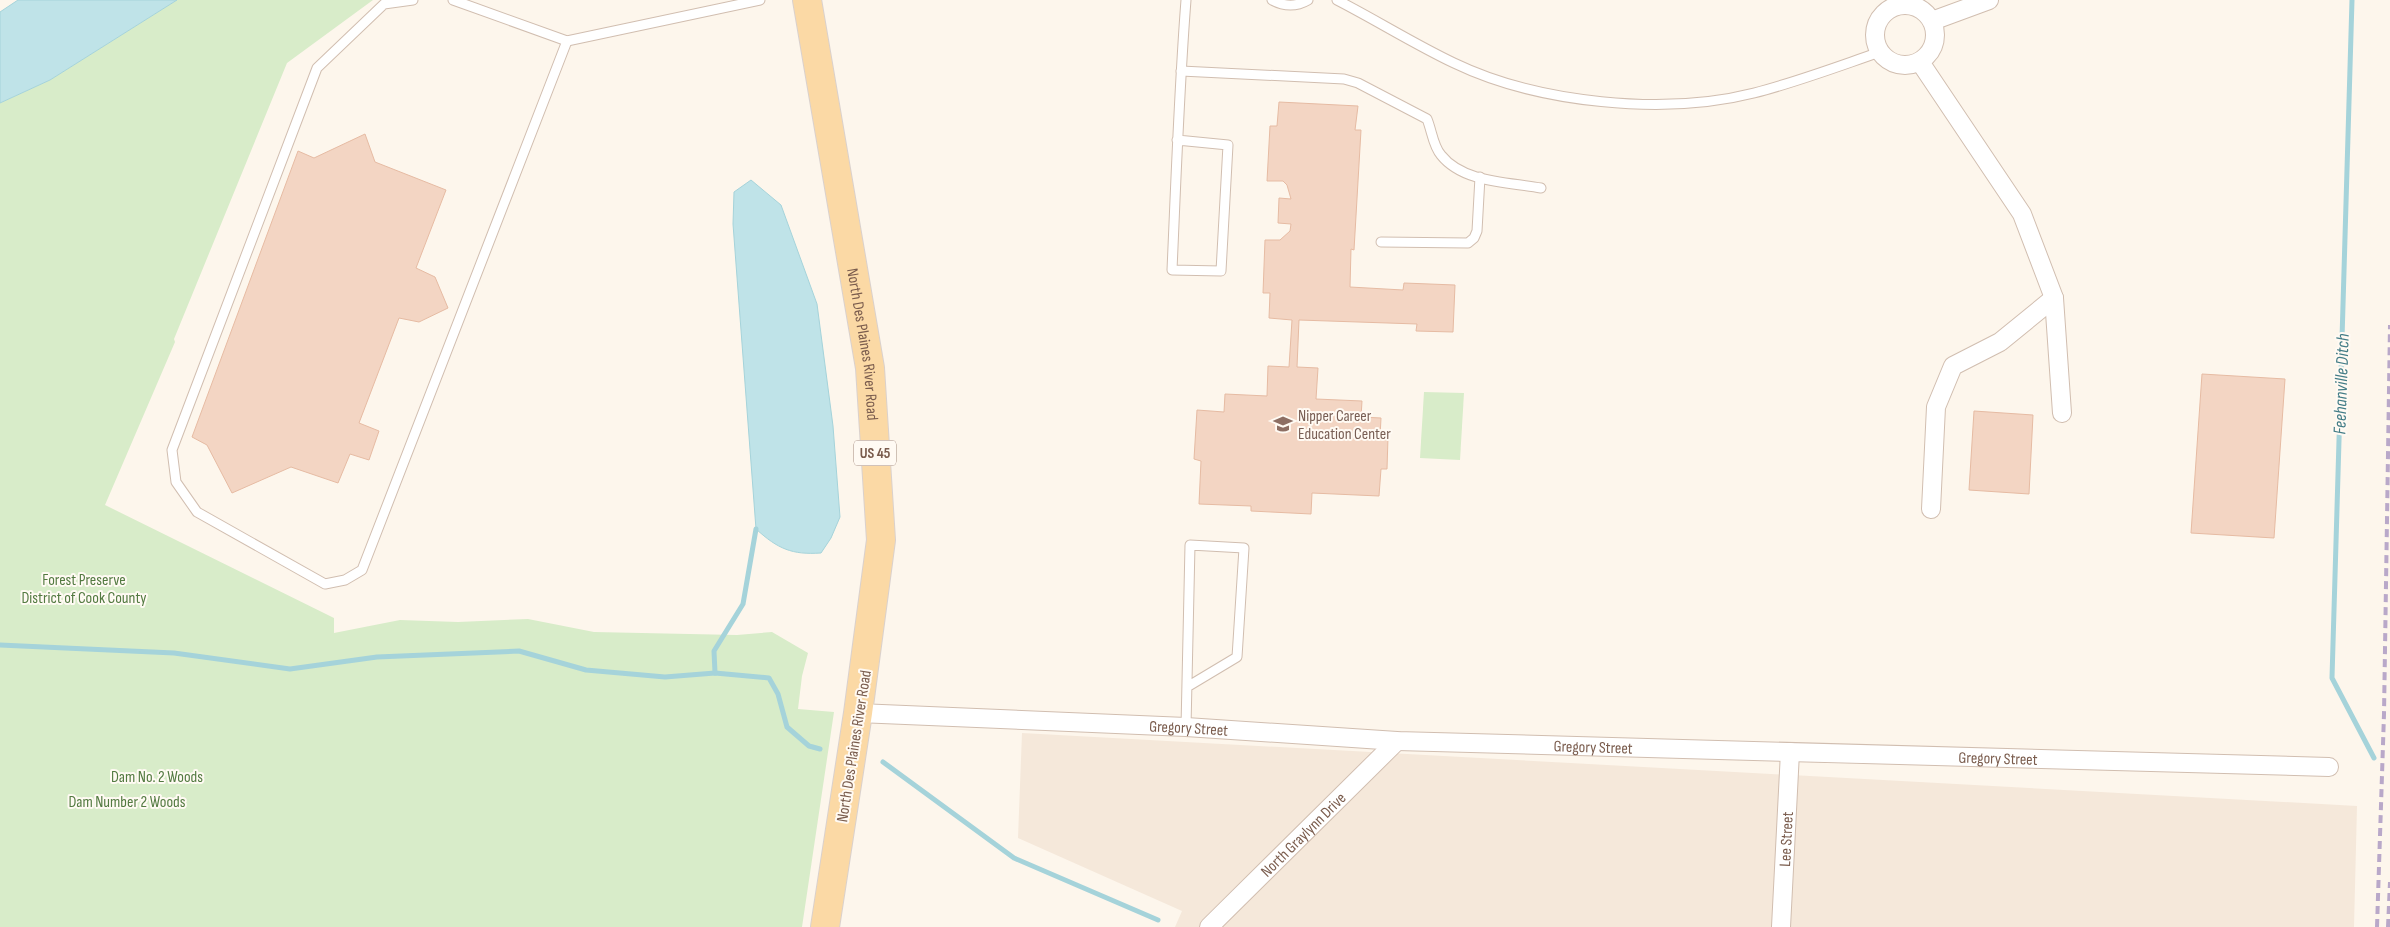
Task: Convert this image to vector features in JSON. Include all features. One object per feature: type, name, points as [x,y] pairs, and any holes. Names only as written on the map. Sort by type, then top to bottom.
[{"type":"main road","name":"North Des Plaines River Road","points":[[807,0],[870,377],[881,540],[858,713],[825,927]]},
{"type":"street","points":[[1932,21],[1989,0]]},
{"type":"street","points":[[1902,5],[1911,5],[1919,8],[1932,21],[1936,36],[1934,44],[1931,51],[1920,62],[1902,65],[1894,63],[1880,52],[1875,36],[1876,26],[1886,12],[1902,5]]},
{"type":"street","points":[[1920,62],[2022,214],[2054,298],[2062,413]]},
{"type":"street","points":[[1931,509],[1936,407],[1953,366],[2000,342],[2054,298]]},
{"type":"street","name":"Gregory Street","points":[[858,713],[1186,728],[1397,741],[2329,767]]},
{"type":"street","name":"North Graylynn Drive","points":[[1209,927],[1397,741]]},
{"type":"street","name":"Lee Street","points":[[1781,927],[1790,752]]},
{"type":"lane","points":[[412,0],[384,4],[317,68],[172,450],[176,482],[196,512],[326,584],[345,580],[362,570],[567,41]]},
{"type":"lane","points":[[453,0],[567,41],[760,0]]},
{"type":"lane","points":[[1178,140],[1228,145],[1221,271],[1172,270],[1180,71],[1186,0]]},
{"type":"lane","points":[[1272,0],[1291,6],[1308,0]]},
{"type":"lane","points":[[1337,0],[1455,63],[1504,82],[1545,94],[1600,101],[1684,103],[1753,93],[1880,52]]},
{"type":"lane","points":[[1180,71],[1344,79],[1358,83],[1427,119],[1440,155],[1452,166],[1466,174],[1542,188]]},
{"type":"lane","points":[[1381,242],[1468,243],[1474,238],[1477,231],[1480,177]]},
{"type":"lane","points":[[1186,728],[1190,545],[1244,548],[1237,657],[1187,687]]},
{"type":"shaded area","points":[[1022,733],[2357,806],[2354,927],[1175,927],[1182,911],[1018,838]]},
{"type":"green space","points":[[177,0],[373,0],[287,63],[174,339],[175,342],[105,505],[334,618],[334,633],[400,620],[458,622],[528,619],[594,632],[737,635],[772,632],[808,653],[802,676],[798,709],[834,712],[802,927],[0,927],[0,103],[50,80]]},
{"type":"green space","points":[[1424,392],[1464,393],[1460,460],[1420,458]]},
{"type":"water","points":[[18,0],[177,0],[50,80],[0,103],[0,12]]},
{"type":"water","points":[[751,180],[781,205],[817,304],[833,426],[840,517],[831,538],[821,553],[793,552],[779,546],[756,529],[733,224],[734,192]]},
{"type":"building","points":[[1279,102],[1358,106],[1355,130],[1361,130],[1354,250],[1351,249],[1350,287],[1403,290],[1404,283],[1455,285],[1453,332],[1416,331],[1417,324],[1299,320],[1297,367],[1318,368],[1316,399],[1362,401],[1361,417],[1381,418],[1380,437],[1388,437],[1387,469],[1381,469],[1379,496],[1312,493],[1311,514],[1251,511],[1251,506],[1199,504],[1201,461],[1194,459],[1197,410],[1224,412],[1225,394],[1267,396],[1268,366],[1289,367],[1292,320],[1269,318],[1270,293],[1263,293],[1265,240],[1280,240],[1290,231],[1291,224],[1278,223],[1279,198],[1291,199],[1287,185],[1283,181],[1267,181],[1270,126],[1277,126]]},
{"type":"building","points":[[365,134],[375,162],[446,190],[416,268],[435,277],[448,308],[419,322],[399,318],[359,423],[379,431],[369,460],[350,454],[338,483],[291,467],[232,493],[207,445],[192,437],[298,151],[314,158]]},
{"type":"building","points":[[2202,374],[2285,379],[2274,538],[2191,533]]},
{"type":"building","points":[[1974,411],[2033,415],[2029,494],[1969,490]]},
{"type":"waterway","name":"Feehanville Ditch","points":[[2352,0],[2332,678],[2374,758]]},
{"type":"waterway","points":[[715,673],[714,651],[743,604],[756,529]]},
{"type":"waterway","points":[[0,645],[174,653],[290,669],[377,657],[519,651],[586,670],[665,677],[715,673],[769,678],[778,694],[787,727],[809,746],[820,749]]},
{"type":"waterway","points":[[883,762],[1014,858],[1158,920]]},
{"type":"railway","points":[[2377,927],[2384,714],[2390,325]]},
{"type":"railway","points":[[2388,927],[2390,882]]},
{"type":"place","name":"Nipper Career Education Center","points":[[1283,424]]},
{"type":"park label","name":"Forest Preserve District of Cook County","points":[[84,588]]},
{"type":"park label","name":"Dam No. 2 Woods","points":[[157,776]]},
{"type":"park label","name":"Dam Number 2 Woods","points":[[127,801]]}]
